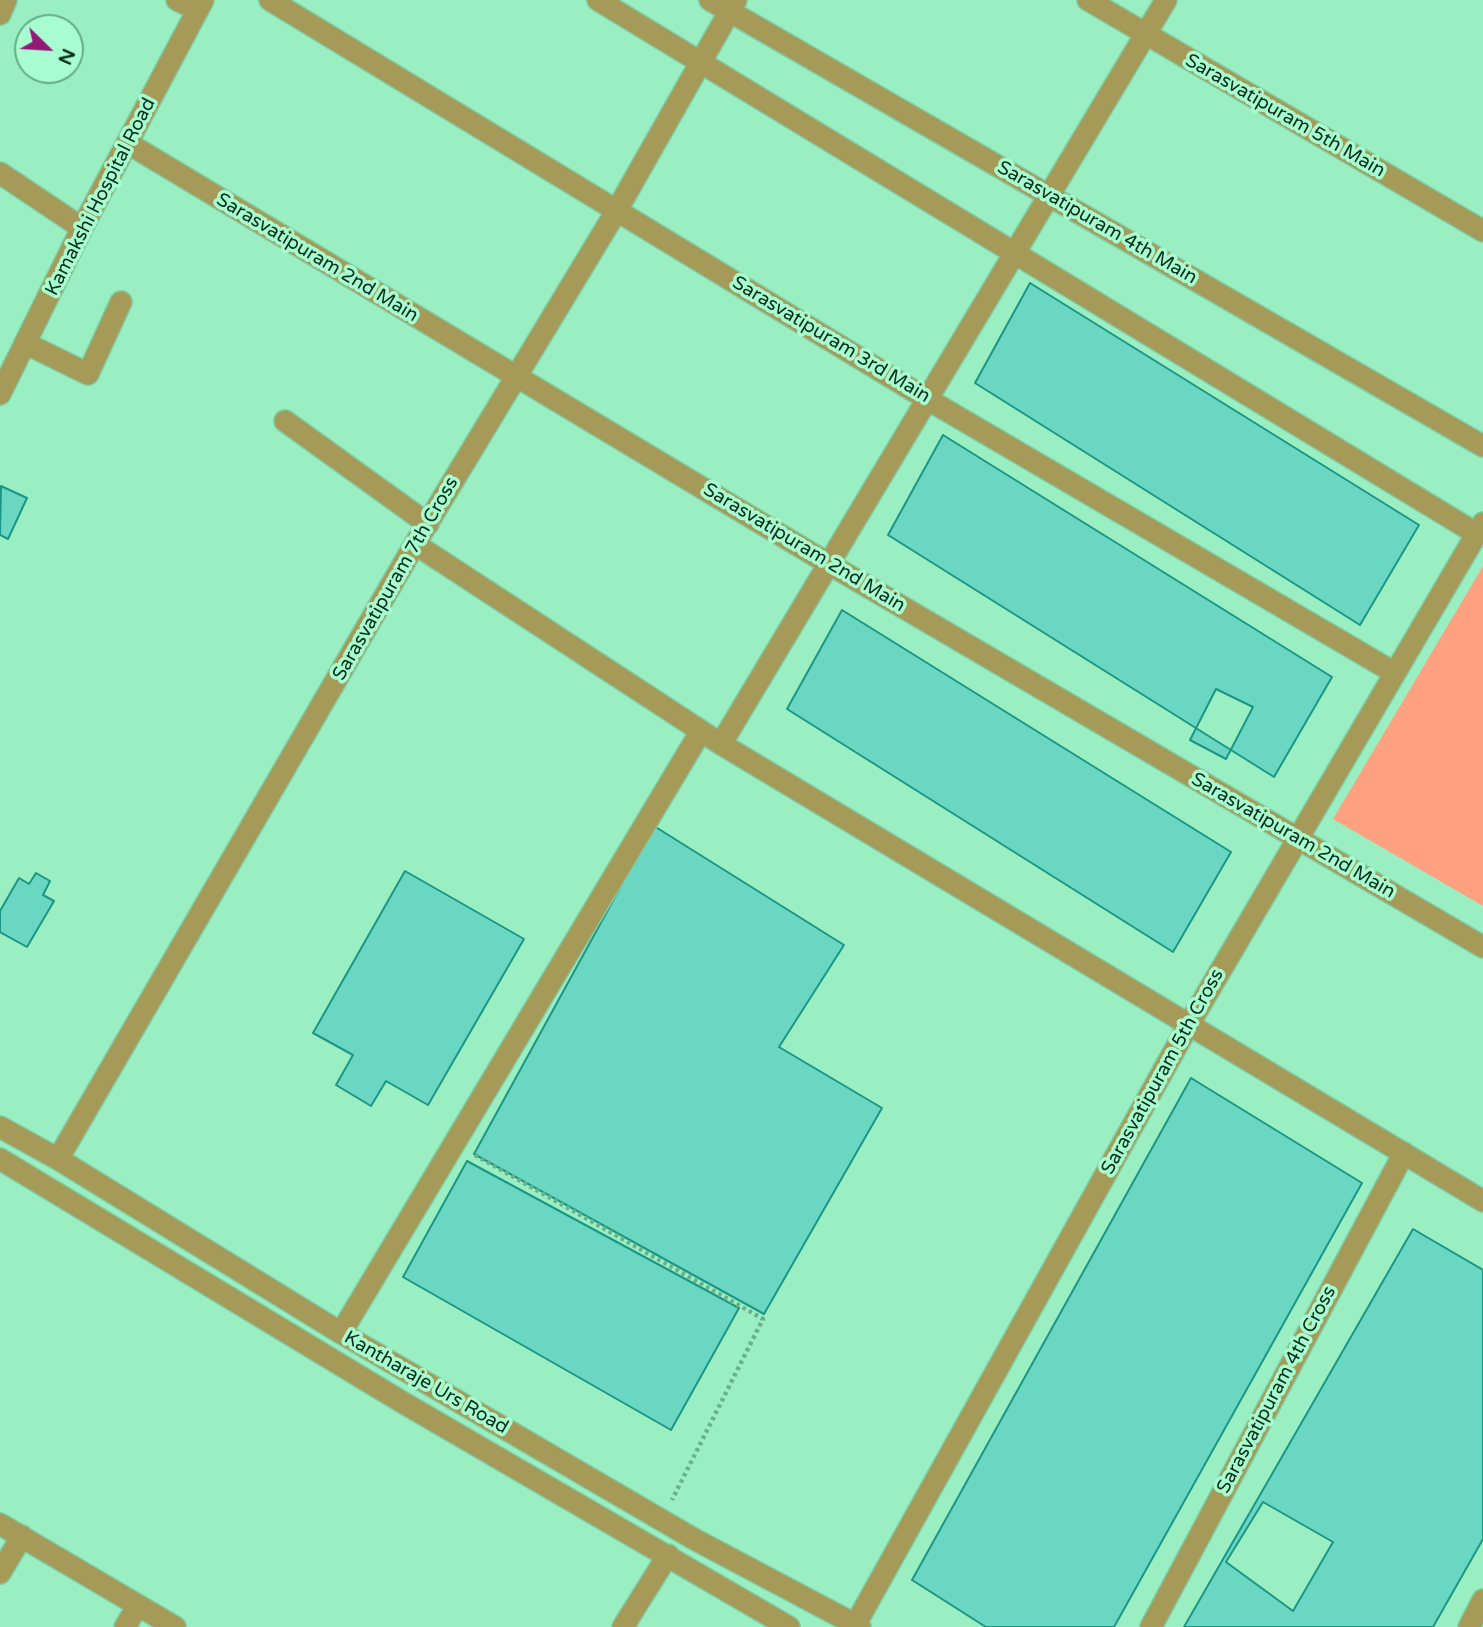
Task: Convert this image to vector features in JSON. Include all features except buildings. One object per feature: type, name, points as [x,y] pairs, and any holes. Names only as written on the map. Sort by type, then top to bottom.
[{"type":"street","points":[[0,14],[6,0]]},
{"type":"street","points":[[177,0],[200,5]]},
{"type":"street","name":"Sarasvatipuram 3rd Main","points":[[271,0],[928,399],[1395,673]]},
{"type":"street","points":[[598,0],[1480,529]]},
{"type":"street","name":"Sarasvatipuram 4th Main","points":[[710,0],[733,6],[1049,195],[1483,446]]},
{"type":"street","name":"Sarasvatipuram 5th Main","points":[[1088,0],[1483,230]]},
{"type":"street","points":[[721,744],[1166,0]]},
{"type":"street","name":"Kamakshi Hospital Road","points":[[0,391],[82,228],[200,5]]},
{"type":"street","name":"Sarasvatipuram 7th Cross","points":[[58,1159],[415,544],[617,210],[733,6]]},
{"type":"street","name":"Sarasvatipuram 2nd Main","points":[[128,144],[829,564],[1483,947]]},
{"type":"street","points":[[0,173],[82,228]]},
{"type":"street","points":[[25,343],[88,374],[121,302]]},
{"type":"street","points":[[285,421],[428,524]]},
{"type":"street","name":"Sarasvatipuram 5th Cross","points":[[856,1626],[1188,1026],[1480,529]]},
{"type":"street","points":[[415,544],[721,744],[1483,1201]]},
{"type":"street","points":[[341,1333],[701,731]]},
{"type":"street","name":"Kantharaje Urs Road","points":[[0,1127],[58,1159],[341,1333],[662,1520],[856,1626]]},
{"type":"street","name":"Sarasvatipuram 4th Cross","points":[[1151,1627],[1404,1153]]},
{"type":"street","name":"Kantharaje Urs Road","points":[[0,1159],[390,1395],[789,1627]]},
{"type":"street","points":[[0,1524],[175,1627]]},
{"type":"street","points":[[0,1573],[22,1536]]},
{"type":"street","points":[[622,1627],[668,1555]]},
{"type":"street","points":[[1469,1627],[1483,1600]]},
{"type":"street","points":[[125,1627],[138,1605]]},
{"type":"path","points":[[474,1154],[763,1319],[662,1520]]},
{"type":"shaded area","points":[[1483,566],[1483,906],[1333,819]]}]
